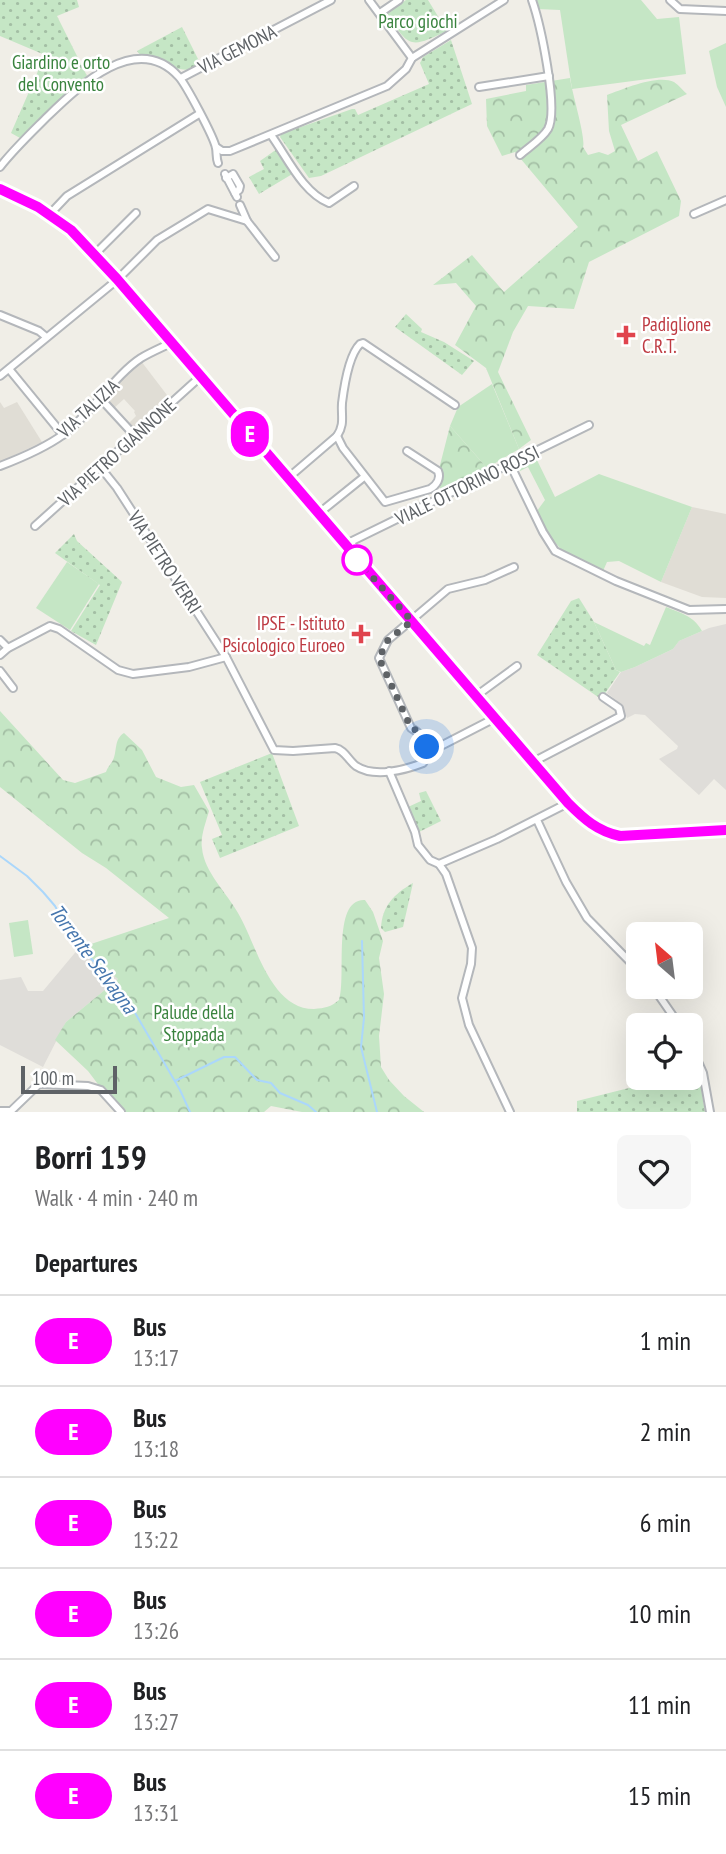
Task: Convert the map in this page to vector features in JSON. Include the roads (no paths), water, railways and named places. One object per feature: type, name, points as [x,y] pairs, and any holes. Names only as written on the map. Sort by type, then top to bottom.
[{"type":"main road","points":[[0,190],[50,214],[71,230],[117,279],[344,545],[589,824],[606,833],[620,836],[726,830]]},
{"type":"street","name":"VIA GEMONA","points":[[181,79],[331,0]]},
{"type":"street","points":[[369,0],[412,58]]},
{"type":"street","points":[[380,13],[399,0]]},
{"type":"street","points":[[216,147],[222,151],[230,151],[387,86],[406,69],[412,58],[504,0]]},
{"type":"street","points":[[520,155],[548,128],[552,111],[549,76],[532,0]]},
{"type":"street","points":[[670,0],[680,9],[726,11]]},
{"type":"street","points":[[0,167],[69,95],[97,74],[133,59],[159,63],[181,79],[216,147],[218,163]]},
{"type":"street","points":[[479,87],[549,76]]},
{"type":"street","points":[[50,214],[63,198],[200,114]]},
{"type":"street","points":[[271,135],[307,187],[320,200],[329,203],[354,186]]},
{"type":"street","points":[[226,176],[236,195]]},
{"type":"street","points":[[694,214],[726,200]]},
{"type":"street","points":[[240,205],[247,221],[275,257]]},
{"type":"street","points":[[0,376],[117,279],[157,240],[208,209],[247,221]]},
{"type":"street","points":[[94,255],[136,213]]},
{"type":"street","points":[[0,315],[46,336]]},
{"type":"street","name":"VIA TALIZIA","points":[[0,466],[63,435],[141,358],[171,344]]},
{"type":"street","points":[[288,478],[337,436],[343,422],[342,402],[352,354],[360,344],[391,361],[455,405]]},
{"type":"street","points":[[9,369],[63,435]]},
{"type":"street","name":"VIA PIETRO GIANNONE","points":[[35,526],[200,377]]},
{"type":"street","points":[[101,399],[135,436]]},
{"type":"street","name":"VIALE OTTORINO ROSSI","points":[[344,545],[589,425]]},
{"type":"street","points":[[337,436],[343,449],[385,502],[435,486],[440,475],[407,451]]},
{"type":"street","points":[[510,464],[555,551],[689,610],[726,609]]},
{"type":"street","name":"VIA PIETRO VERRI","points":[[101,468],[117,488],[226,657],[274,750],[341,749],[355,765],[365,770],[389,771]]},
{"type":"street","points":[[318,514],[364,477]]},
{"type":"street","points":[[429,752],[418,731],[411,728],[379,658],[388,640],[448,589],[485,580],[513,568]]},
{"type":"street","points":[[0,655],[50,626],[59,629],[118,670],[133,674],[189,667],[226,657]]},
{"type":"street","points":[[0,639],[8,648]]},
{"type":"street","points":[[476,696],[517,666]]},
{"type":"street","points":[[0,671],[13,688]]},
{"type":"street","points":[[533,762],[621,716],[619,708],[603,697]]},
{"type":"street","points":[[495,718],[429,752],[423,763],[389,771],[418,845],[430,860],[439,863],[446,874],[472,948],[463,1004],[510,1112]]},
{"type":"street","points":[[439,863],[537,820],[568,803]]},
{"type":"street","points":[[537,820],[566,882],[587,918],[626,958]]},
{"type":"street","points":[[703,1073],[709,1112]]},
{"type":"street","points":[[0,1111],[11,1111],[39,1084],[88,1086],[102,1090],[121,1112]]},
{"type":"waterway","name":"Torrente Selvagna","points":[[0,856],[43,892],[55,906],[72,937],[127,999],[190,1112]]},
{"type":"waterway","points":[[362,941],[364,1018],[361,1047],[377,1112]]},
{"type":"waterway","points":[[175,1081],[224,1057],[235,1057],[257,1080],[271,1083],[280,1093],[308,1105],[316,1112]]},
{"type":"place","name":"Padiglione C.R.T.","points":[[626,335]]},
{"type":"place","name":"IPSE - Istituto Psicologico Euroeo","points":[[361,634]]},
{"type":"park label","name":"Parco giochi","points":[[418,21]]},
{"type":"park label","name":"Giardino e orto del Convento","points":[[61,73]]},
{"type":"park label","name":"Palude della Stoppada","points":[[194,1023]]}]
